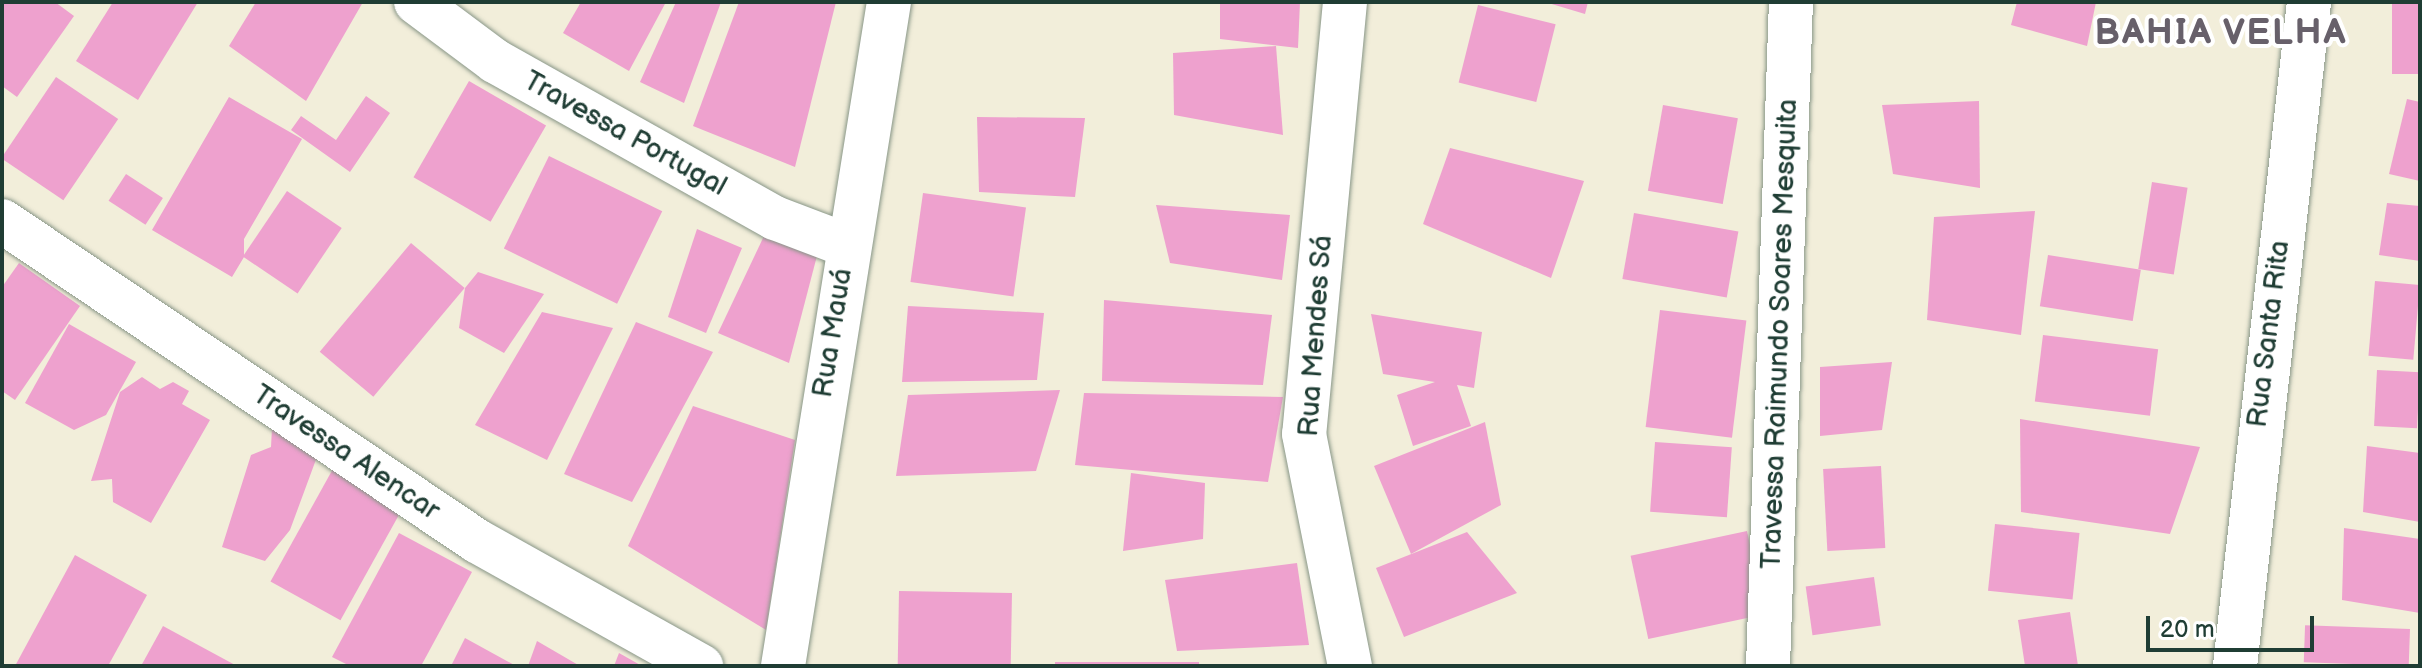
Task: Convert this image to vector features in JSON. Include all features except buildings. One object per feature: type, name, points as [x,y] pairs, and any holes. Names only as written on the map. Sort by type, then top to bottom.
[{"type":"street","name":"Travessa Portugal","points":[[416,2],[508,68],[775,218],[846,245]]},
{"type":"street","name":"Rua Mauá","points":[[783,666],[846,245],[889,2]]},
{"type":"street","name":"Rua Mendes Sá","points":[[1345,2],[1304,434],[1350,666]]},
{"type":"street","name":"Travessa Raimundo Soares Mesquita","points":[[1768,666],[1791,2]]},
{"type":"street","name":"Rua Santa Rita","points":[[2235,666],[2309,2]]},
{"type":"street","name":"Travessa Alencar","points":[[2,221],[477,541],[701,666]]},
{"type":"district","name":"BAHIA VELHA","points":[[2221,34]]}]
